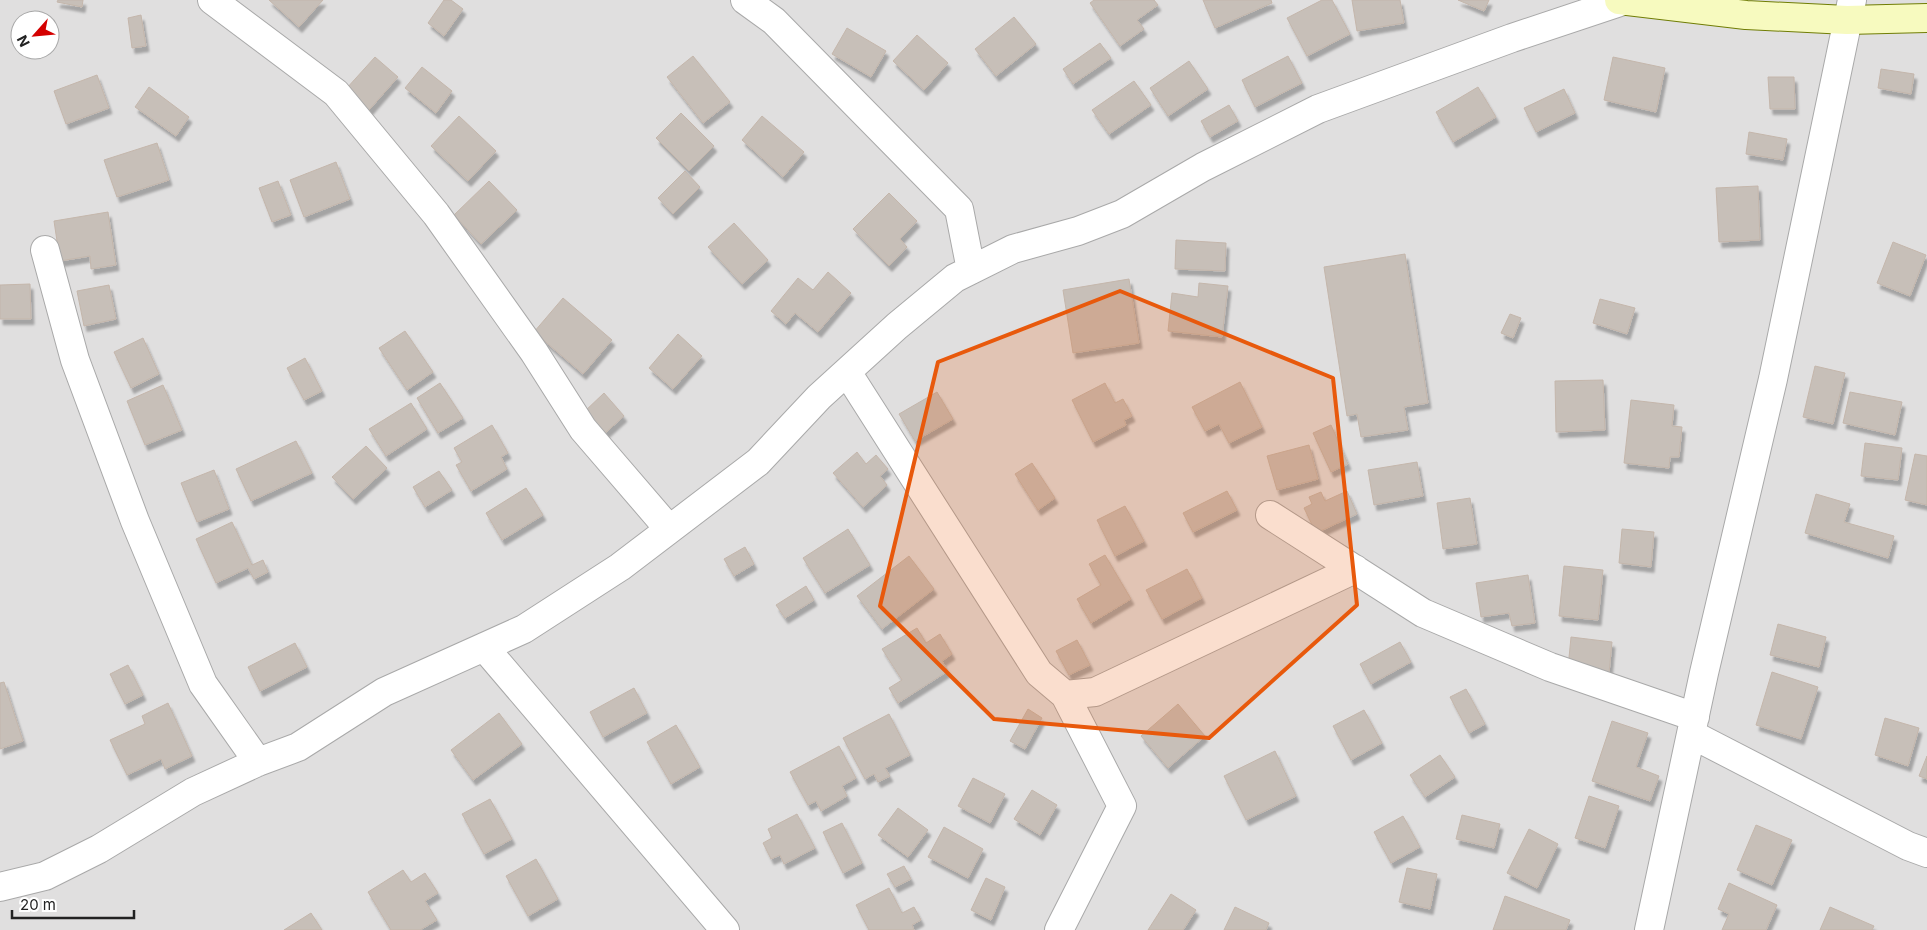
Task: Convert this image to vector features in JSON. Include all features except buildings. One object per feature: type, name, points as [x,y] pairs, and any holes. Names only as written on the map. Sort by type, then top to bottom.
[{"type":"street","points":[[212,0],[336,93],[436,214],[534,352],[583,429],[669,529]]},
{"type":"street","points":[[745,0],[774,21],[959,209],[971,270]]},
{"type":"street","points":[[0,887],[45,876],[76,861],[193,792],[258,762],[298,747],[384,692],[524,629],[620,568],[758,462],[819,397],[897,326],[955,278],[1014,249],[1078,230],[1122,214],[1203,167],[1318,109],[1512,38],[1621,1],[1746,15],[1850,10],[1927,18]]},
{"type":"street","points":[[1650,930],[1693,726],[1773,379],[1850,10]]},
{"type":"street","points":[[45,250],[76,360],[150,557],[203,684],[258,762]]},
{"type":"street","points":[[847,372],[1039,673],[1065,695],[1122,806],[1059,930]]},
{"type":"street","points":[[1270,515],[1423,614],[1693,726],[1908,846],[1927,853]]},
{"type":"street","points":[[1065,695],[1095,692],[1355,569]]},
{"type":"street","points":[[484,647],[724,930]]},
{"type":"highlighted area","points":[[1120,291],[1333,378],[1357,605],[1209,738],[994,719],[880,606],[938,362]]},
{"type":"shaded area","points":[[0,0],[1927,0],[1927,930],[0,930]]}]
